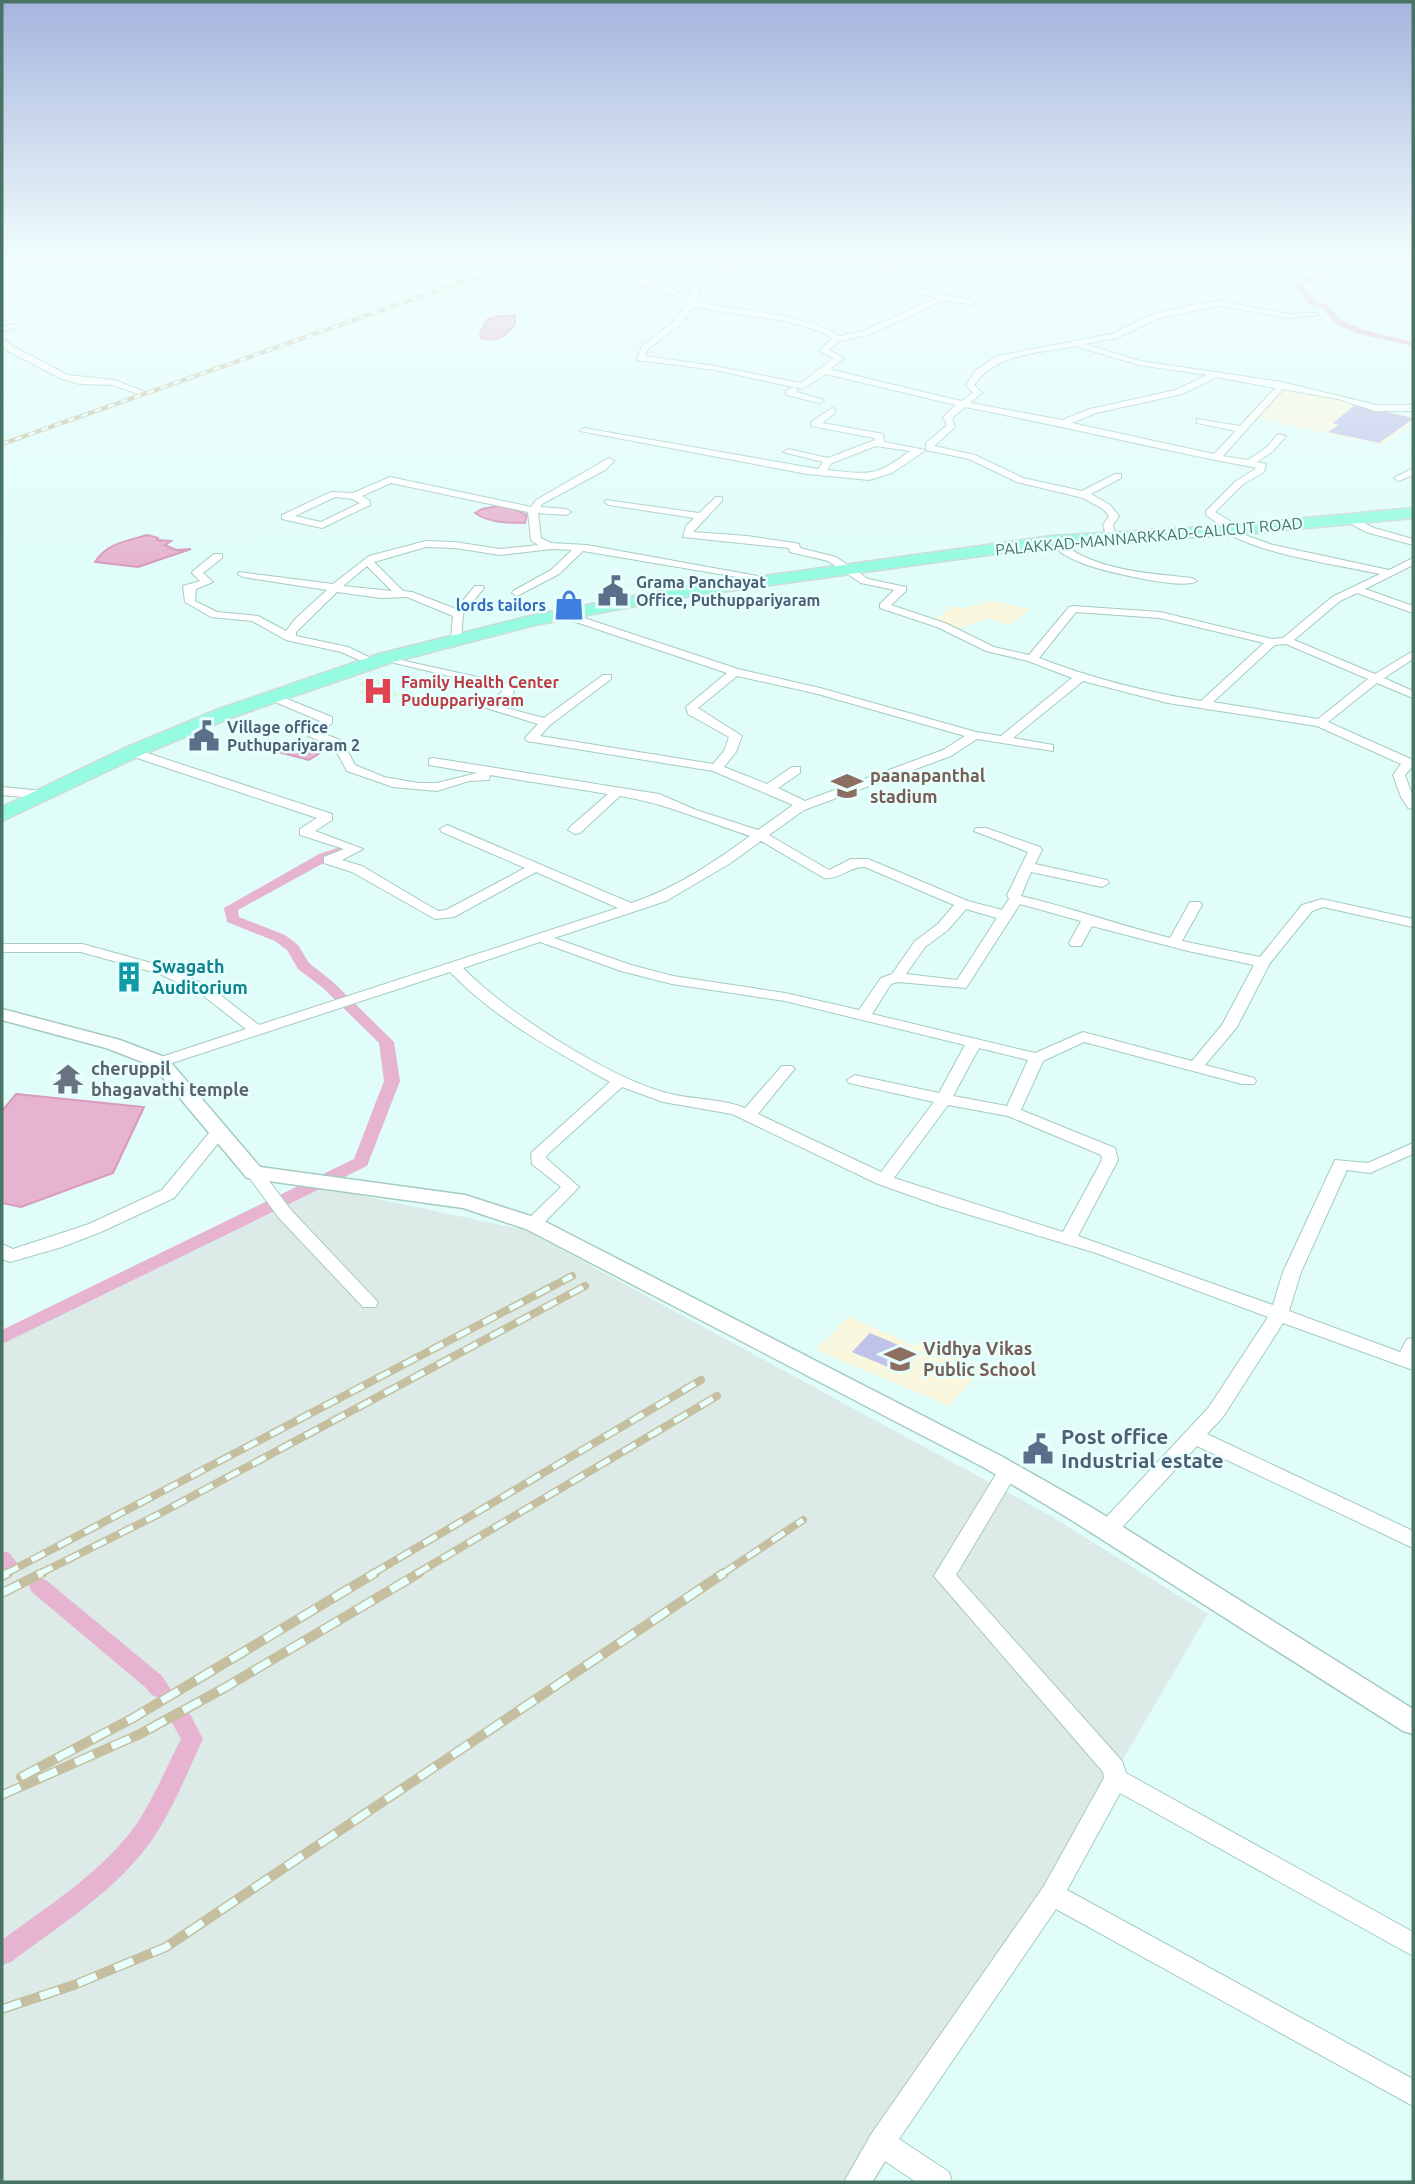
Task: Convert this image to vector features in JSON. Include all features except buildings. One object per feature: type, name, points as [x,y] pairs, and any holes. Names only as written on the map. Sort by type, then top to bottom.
[{"type":"highway","name":"PALAKKAD-MANNARKKAD-CALICUT ROAD","points":[[2,815],[132,752],[272,697],[379,661],[562,614],[763,580],[1052,541],[1234,530],[1347,517],[1413,513]]},
{"type":"street","points":[[32,360],[65,377],[80,381],[114,383],[141,392]]},
{"type":"street","points":[[654,360],[715,368],[802,386]]},
{"type":"street","points":[[820,400],[789,393],[827,370],[838,360]]},
{"type":"street","points":[[929,448],[929,445],[952,425],[947,417],[978,393],[970,385],[979,372],[997,360]]},
{"type":"street","points":[[1129,360],[1339,397],[1375,408],[1413,408]]},
{"type":"street","points":[[827,370],[837,375],[962,404],[1264,467],[1239,483],[1209,513],[1241,537],[1270,547],[1390,573]]},
{"type":"street","points":[[1063,423],[1093,411],[1179,392],[1216,374]]},
{"type":"street","points":[[1216,458],[1282,386]]},
{"type":"street","points":[[832,411],[814,424],[880,436],[879,442]]},
{"type":"street","points":[[1200,421],[1241,429]]},
{"type":"street","points":[[584,431],[821,471],[874,477],[902,463],[917,450]]},
{"type":"street","points":[[1250,463],[1270,449],[1282,436]]},
{"type":"street","points":[[821,471],[829,461],[879,442],[973,457],[1023,481],[1082,495],[1110,509],[1114,516],[1108,525],[1111,536]]},
{"type":"street","points":[[788,452],[829,461]]},
{"type":"street","points":[[549,546],[536,540],[533,510],[539,502],[603,468],[610,461]]},
{"type":"street","points":[[1398,478],[1413,471]]},
{"type":"street","points":[[1082,495],[1118,476]]},
{"type":"street","points":[[354,496],[367,503],[322,525],[285,517],[334,494],[354,496],[395,480],[533,510],[566,512]]},
{"type":"street","points":[[719,499],[691,526],[687,535],[747,539],[795,546],[794,550],[832,559],[865,581],[902,589],[884,606],[942,625],[990,649],[1032,659],[1081,677],[1168,699],[1320,723],[1409,763],[1399,775],[1413,805]]},
{"type":"street","points":[[609,502],[701,516]]},
{"type":"street","points":[[1347,517],[1370,530],[1413,542]]},
{"type":"street","points":[[1052,541],[1059,548],[1078,557],[1129,574],[1192,581]]},
{"type":"street","points":[[290,638],[299,621],[356,569],[396,550],[426,544],[455,545],[500,552],[549,546],[580,548],[763,580]]},
{"type":"street","points":[[517,593],[555,572],[580,548]]},
{"type":"street","points":[[218,556],[197,573],[208,582],[187,588],[191,590],[190,602],[215,615],[254,618],[290,638],[344,649],[379,661],[505,686],[508,693],[489,707],[546,722]]},
{"type":"street","points":[[1286,641],[1336,599],[1413,560]]},
{"type":"street","points":[[368,561],[401,595]]},
{"type":"street","points":[[243,574],[381,595],[408,594],[458,614]]},
{"type":"street","points":[[457,639],[458,614],[479,588]]},
{"type":"street","points":[[1356,589],[1413,610]]},
{"type":"street","points":[[1032,659],[1073,609],[1160,615],[1272,642],[1286,641],[1302,645],[1413,695]]},
{"type":"street","points":[[562,614],[735,672],[816,690],[975,735],[1049,748]]},
{"type":"street","points":[[1204,704],[1272,642]]},
{"type":"street","points":[[1320,723],[1378,677],[1413,654]]},
{"type":"street","points":[[716,768],[730,752],[736,736],[692,711],[692,707],[735,672]]},
{"type":"street","points":[[607,677],[546,722],[531,737],[716,768],[800,802],[799,807]]},
{"type":"street","points":[[1005,739],[1081,677]]},
{"type":"street","points":[[272,697],[328,720],[312,733],[338,744],[345,761],[361,773],[417,788],[437,787],[473,775],[659,798],[691,813],[760,835],[829,875],[856,862],[868,863],[963,904],[1007,915]]},
{"type":"street","points":[[160,1062],[662,898],[724,862],[799,807],[892,775],[947,752],[975,735]]},
{"type":"street","points":[[132,752],[327,817],[304,832],[356,849],[329,860],[357,869],[435,915],[449,914],[536,867]]},
{"type":"street","points":[[433,762],[615,793]]},
{"type":"street","points":[[770,788],[796,770]]},
{"type":"street","points":[[2,791],[43,795]]},
{"type":"street","points":[[575,830],[615,793]]},
{"type":"street","points":[[447,829],[630,908]]},
{"type":"street","points":[[863,1016],[886,981],[897,977],[961,985],[1007,915],[1016,899],[1014,895],[1022,871],[1028,867],[1035,849],[981,831]]},
{"type":"street","points":[[1028,867],[1102,883]]},
{"type":"street","points":[[1016,899],[1076,913],[1174,943],[1263,962]]},
{"type":"street","points":[[1196,1066],[1229,1027],[1263,962],[1307,908],[1322,903],[1413,923]]},
{"type":"street","points":[[897,977],[920,944],[943,927],[963,904]]},
{"type":"street","points":[[1174,943],[1195,905]]},
{"type":"street","points":[[1076,943],[1089,919]]},
{"type":"street","points":[[541,938],[660,977],[785,997],[1037,1058],[1083,1037],[1248,1081]]},
{"type":"street","points":[[2,948],[82,948],[165,971],[206,991],[257,1030]]},
{"type":"street","points":[[454,967],[477,991],[536,1032],[620,1082],[663,1097],[748,1114],[884,1180],[1068,1239],[1279,1315],[1411,1356]]},
{"type":"street","points":[[2,1014],[113,1044],[160,1062],[220,1131],[285,1214],[369,1303]]},
{"type":"street","points":[[884,1180],[944,1099],[974,1043]]},
{"type":"street","points":[[1012,1112],[1037,1058]]},
{"type":"street","points":[[748,1114],[758,1106],[787,1069]]},
{"type":"street","points":[[856,1080],[1012,1112],[1110,1152],[1110,1160],[1068,1239]]},
{"type":"street","points":[[533,1224],[571,1187],[538,1160],[540,1153],[620,1082]]},
{"type":"street","points":[[2,1250],[10,1256],[56,1244],[138,1210],[168,1194],[220,1131]]},
{"type":"street","points":[[1107,1530],[1216,1412],[1279,1315],[1292,1272],[1341,1164],[1370,1168],[1413,1148]]},
{"type":"street","points":[[254,1173],[465,1202],[533,1224],[1008,1471],[1107,1530],[1413,1723]]},
{"type":"street","points":[[1194,1436],[1413,1540]]},
{"type":"street","points":[[857,2182],[881,2142],[1052,1894],[1116,1779],[1114,1768],[944,1576],[1008,1471]]},
{"type":"street","points":[[1116,1779],[1413,1945]]},
{"type":"street","points":[[1052,1894],[1413,2093]]},
{"type":"street","points":[[881,2142],[940,2182]]},
{"type":"shaded area","points":[[1285,388],[1413,417],[1413,423],[1382,445],[1252,417]]},
{"type":"shaded area","points":[[1355,405],[1413,419],[1379,443],[1328,432],[1339,425],[1333,423]]},
{"type":"shaded area","points":[[499,506],[527,515],[525,523],[492,521],[475,513]]},
{"type":"shaded area","points":[[147,535],[158,538],[157,540],[171,541],[165,545],[176,550],[191,549],[138,567],[95,562],[111,547]]},
{"type":"shaded area","points":[[991,601],[1030,609],[1009,625],[987,618],[958,629],[935,620],[952,606],[966,608]]},
{"type":"shaded area","name":"Family Health Center Puduppariyaram","points":[[374,678],[400,695],[384,700],[377,695],[367,698],[358,692],[367,689],[358,683]]},
{"type":"shaded area","points":[[297,740],[326,749],[309,760],[279,752]]},
{"type":"shaded area","points":[[16,1094],[144,1107],[113,1173],[21,1207],[2,1203],[2,1111]]},
{"type":"shaded area","points":[[310,1185],[525,1230],[1051,1516],[1208,1614],[875,2182],[2,2182],[2,1341]]},
{"type":"shaded area","name":"Vidhya Vikas Public School","points":[[849,1316],[914,1346],[921,1340],[983,1368],[949,1406],[816,1350]]},
{"type":"shaded area","points":[[870,1333],[910,1350],[893,1369],[852,1352]]},
{"type":"waterway","points":[[2,1338],[361,1162],[392,1081],[386,1042],[328,985],[303,966],[293,948],[280,938],[232,919],[231,908],[324,857],[343,850]]},
{"type":"waterway","points":[[2,1559],[7,1563]]},
{"type":"waterway","points":[[39,1586],[154,1682],[160,1690]]},
{"type":"waterway","points":[[2,1954],[95,1885],[128,1853],[142,1835],[163,1800],[192,1739],[182,1721]]},
{"type":"railway","points":[[2,444],[241,360]]},
{"type":"railway","points":[[5,1574],[572,1276]]},
{"type":"railway","points":[[39,1574],[159,1514],[585,1286]]},
{"type":"railway","points":[[372,1574],[701,1380]]},
{"type":"railway","points":[[416,1574],[717,1396]]},
{"type":"railway","points":[[722,1574],[803,1520]]},
{"type":"railway","points":[[2,1576],[8,1573]]},
{"type":"railway","points":[[2,1593],[42,1573]]},
{"type":"railway","points":[[21,1777],[133,1718],[375,1573]]},
{"type":"railway","points":[[2,1795],[140,1734],[226,1687],[419,1573]]},
{"type":"railway","points":[[2,2009],[74,1985],[166,1947],[724,1573]]},
{"type":"place","name":"Grama Panchayat Office, Puthuppariyaram","points":[[613,591]]},
{"type":"place","name":"lords tailors","points":[[569,605]]},
{"type":"place","name":"Family Health Center Puduppariyaram","points":[[378,691]]},
{"type":"place","name":"Village office Puthupariyaram 2","points":[[204,736]]},
{"type":"place","name":"paanapanthal stadium","points":[[847,786]]},
{"type":"place","name":"Swagath Auditorium","points":[[129,977]]},
{"type":"place","name":"cheruppil bhagavathi temple","points":[[68,1079]]},
{"type":"place","name":"Vidhya Vikas Public School","points":[[900,1359]]},
{"type":"place","name":"Post office Industrial estate","points":[[1038,1449]]}]
